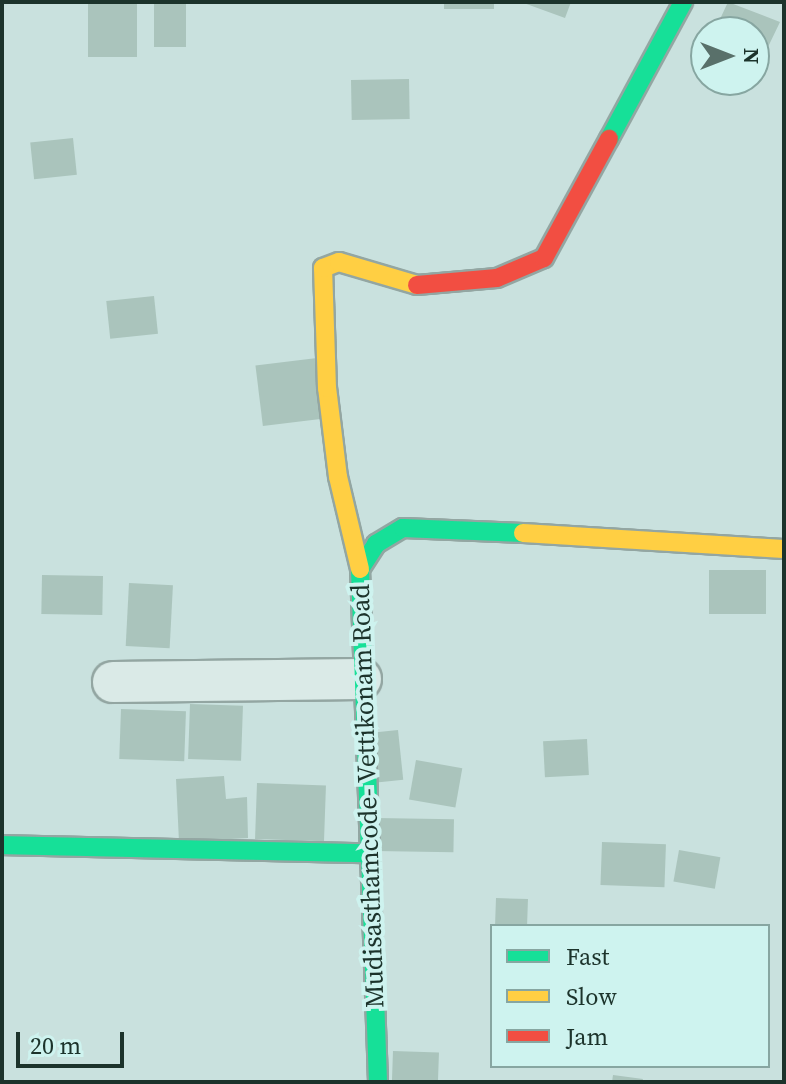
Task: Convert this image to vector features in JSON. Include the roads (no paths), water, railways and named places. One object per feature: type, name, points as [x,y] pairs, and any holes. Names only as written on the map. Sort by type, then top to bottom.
[{"type":"street","points":[[360,569],[331,418],[323,268],[339,262],[414,285],[497,278],[544,258],[683,2]]},
{"type":"street","name":"Mudisasthamcode- Vettikonam Road","points":[[378,1082],[367,853],[360,569],[376,544],[403,528],[435,527],[784,549]]},
{"type":"street","points":[[113,682],[361,679]]},
{"type":"street","points":[[2,845],[367,853]]}]
